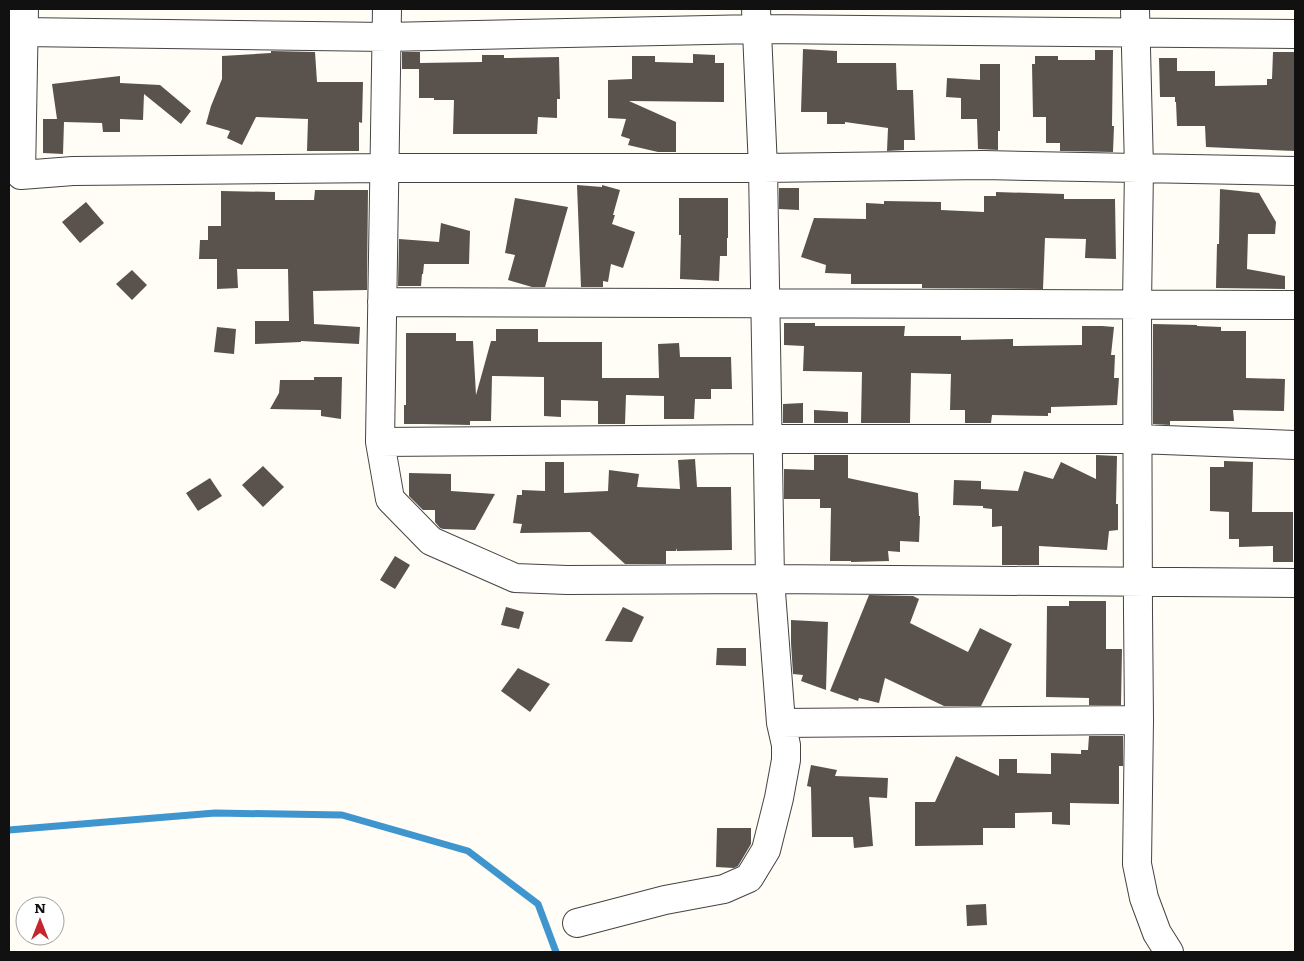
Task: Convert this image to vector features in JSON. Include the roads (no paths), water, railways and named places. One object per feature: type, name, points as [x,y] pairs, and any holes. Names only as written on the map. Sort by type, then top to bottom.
[{"type":"street","points":[[387,9],[380,442],[390,499],[431,541],[514,578],[567,580],[770,579],[1295,583]]},
{"type":"street","points":[[576,923],[665,900],[724,889],[749,878],[766,850],[779,798],[786,760],[786,745],[781,723],[770,579],[762,168],[756,19]]},
{"type":"street","points":[[1295,34],[1135,21],[756,19],[386,37],[23,20],[21,175],[72,171],[384,168],[983,166],[1295,171]]},
{"type":"street","points":[[1135,21],[1139,168],[1137,305],[1140,720],[1137,864],[1144,898],[1157,933],[1169,952]]},
{"type":"street","points":[[382,302],[1295,305]]},
{"type":"street","points":[[380,442],[768,439],[1138,440],[1295,445]]},
{"type":"street","points":[[781,723],[1140,720]]},
{"type":"waterway","points":[[9,830],[215,813],[342,815],[468,851],[538,904],[556,952]]}]
